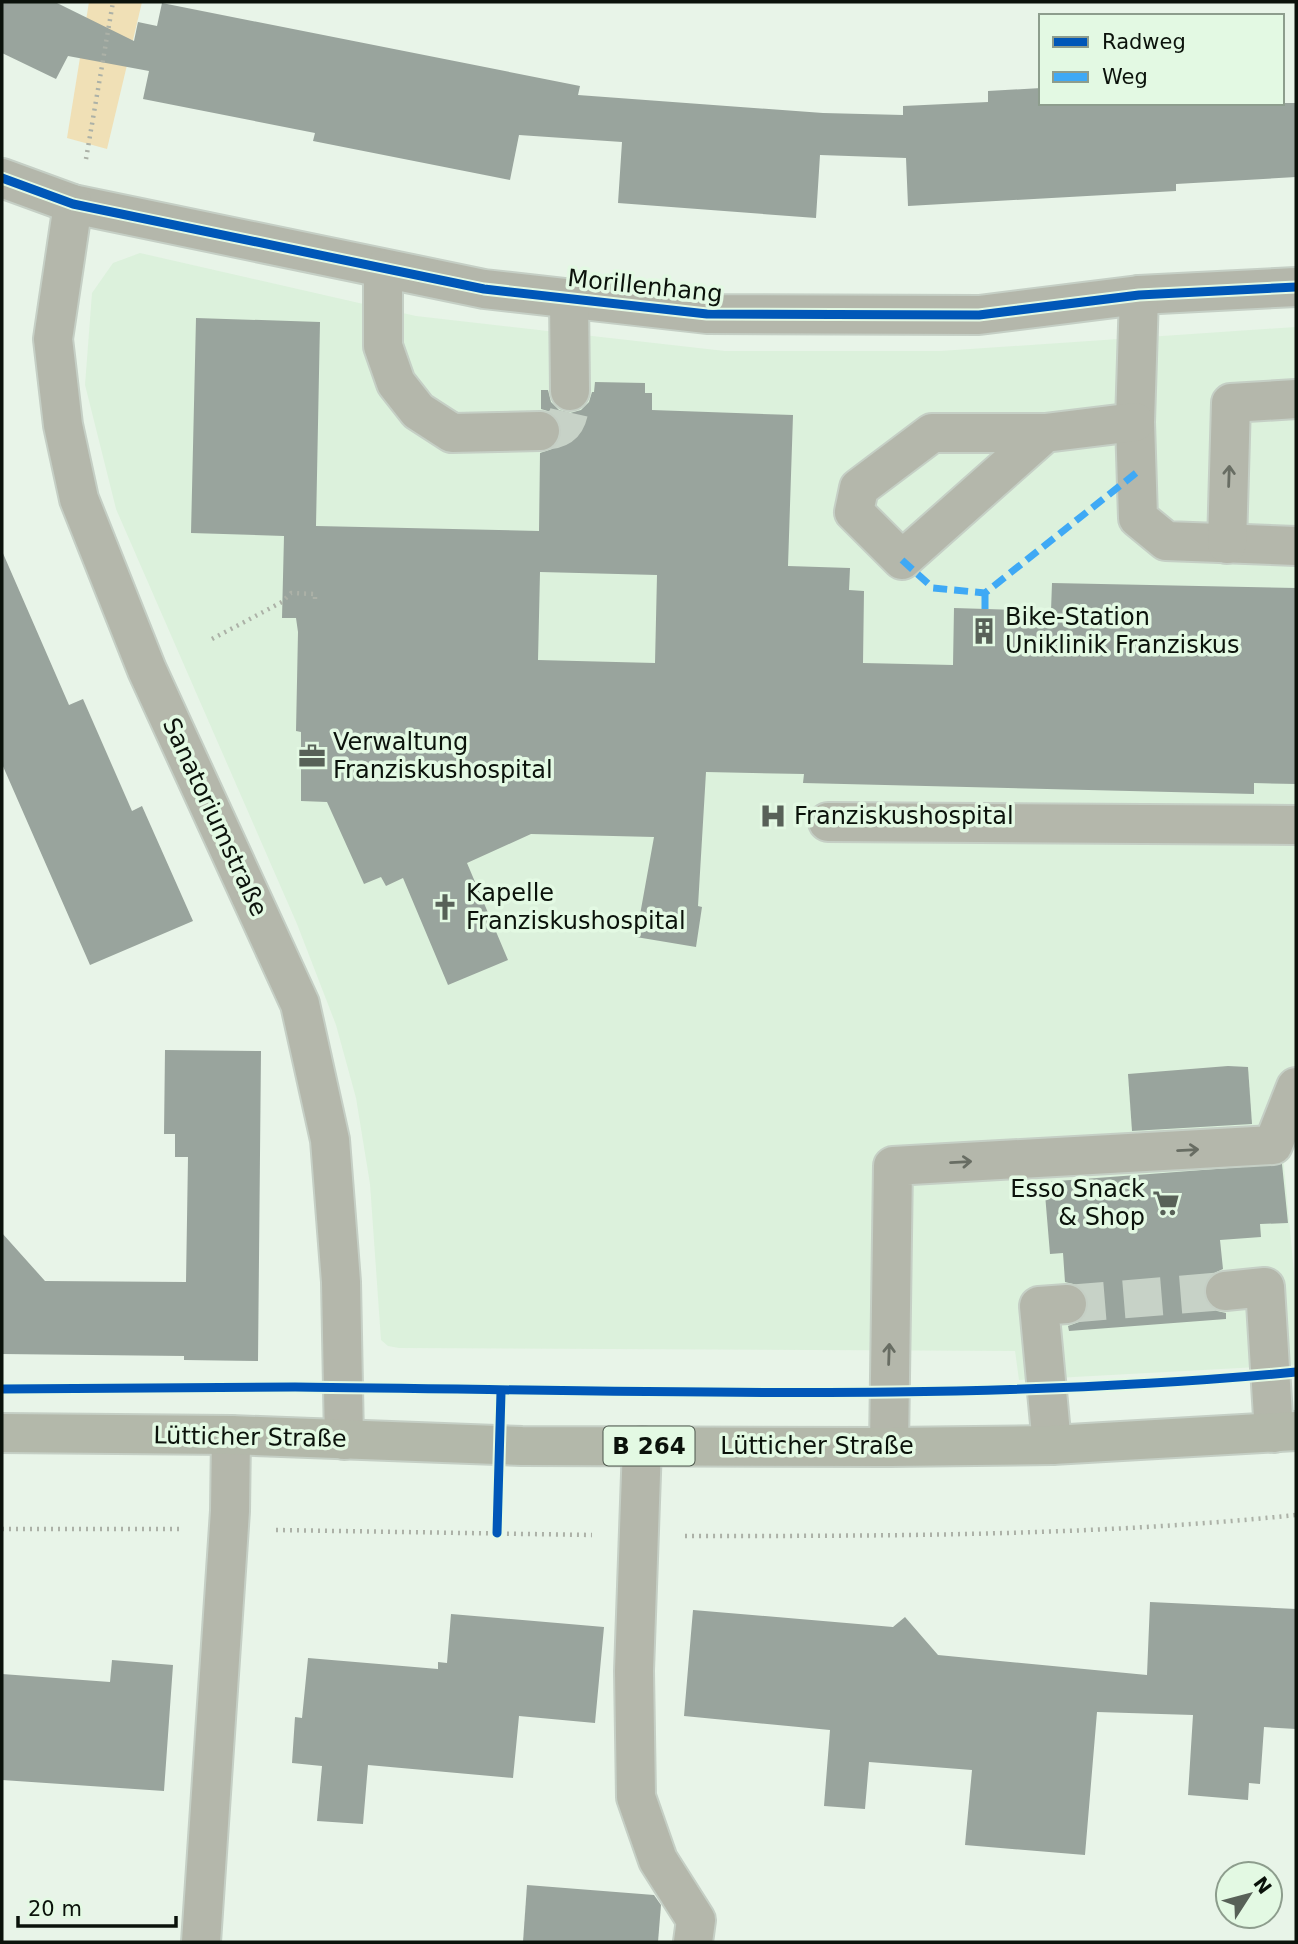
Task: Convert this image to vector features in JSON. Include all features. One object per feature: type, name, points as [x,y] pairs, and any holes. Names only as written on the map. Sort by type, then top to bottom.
[{"type":"main road","name":"Lütticher Straße","points":[[2,1433],[231,1435],[437,1444],[889,1447],[1052,1445],[1285,1432]]},
{"type":"street","name":"Morillenhang","points":[[2,178],[73,204],[484,289],[707,314],[979,315],[1139,295],[1296,287]]},
{"type":"street","name":"Sanatoriumstraße","points":[[73,204],[53,340],[63,425],[79,499],[147,670],[300,1004],[330,1140],[341,1282],[344,1440]]},
{"type":"street","points":[[383,269],[383,346],[397,383],[418,411],[452,433],[540,431]]},
{"type":"street","points":[[1139,295],[1135,422],[1138,518],[1166,541],[1296,546]]},
{"type":"street","points":[[569,298],[570,391]]},
{"type":"street","points":[[1227,544],[1231,403],[1296,399]]},
{"type":"street","points":[[1045,433],[902,560],[855,512],[859,488],[932,433],[1045,433],[1135,422]]},
{"type":"street","points":[[828,822],[1296,825]]},
{"type":"street","points":[[889,1447],[893,1166],[1273,1145],[1296,1087]]},
{"type":"street","points":[[1225,1291],[1265,1287],[1285,1432]]},
{"type":"street","points":[[1052,1445],[1039,1306],[1067,1304]]},
{"type":"street","points":[[201,1942],[230,1511],[231,1435]]},
{"type":"street","points":[[642,1446],[634,1671],[636,1797],[658,1860],[696,1920],[693,1942]]},
{"type":"path","points":[[73,204],[90,144],[113,2]]},
{"type":"path","points":[[212,639],[292,593],[315,594],[315,600]]},
{"type":"shaded area","points":[[89,2],[142,2],[107,149],[67,138]]},
{"type":"shaded area","name":"Franziskushospital","points":[[140,253],[416,316],[725,351],[940,351],[1296,327],[1296,1122],[1283,1155],[1296,1295],[1296,1365],[1019,1380],[1015,1351],[399,1348],[388,1346],[381,1340],[370,1184],[356,1098],[336,1025],[297,924],[116,509],[85,385],[92,293],[113,263]]},
{"type":"building","points":[[2,2],[55,2],[134,41],[138,22],[157,26],[162,3],[580,86],[578,95],[823,113],[903,115],[903,106],[988,102],[988,91],[1039,88],[1039,105],[1296,103],[1296,177],[1176,184],[1176,191],[908,206],[906,158],[820,155],[816,218],[618,203],[622,142],[519,135],[510,180],[313,141],[315,133],[143,99],[149,71],[68,56],[56,79],[2,53]]},
{"type":"building","points":[[196,318],[320,322],[316,526],[539,531],[540,453],[552,449],[559,441],[562,431],[558,419],[551,412],[541,409],[541,390],[548,390],[551,402],[559,410],[570,413],[581,410],[589,402],[595,382],[645,383],[645,393],[652,393],[652,410],[793,415],[788,566],[850,568],[849,590],[864,591],[863,663],[953,665],[954,608],[1051,611],[1052,583],[1296,588],[1296,784],[1254,783],[1254,794],[803,783],[804,774],[706,772],[698,906],[702,907],[696,947],[636,937],[654,837],[531,834],[467,863],[508,960],[448,985],[403,878],[386,886],[381,877],[364,884],[327,802],[301,801],[301,732],[296,731],[298,632],[296,618],[282,618],[284,536],[191,533]],"holes":[[[540,572],[657,575],[655,663],[538,660]]]},
{"type":"building","points":[[2,551],[69,705],[83,699],[132,811],[142,806],[193,921],[90,965],[2,764]]},
{"type":"building","points":[[165,1050],[261,1051],[258,1361],[184,1360],[184,1356],[2,1354],[2,1233],[45,1281],[186,1282],[188,1157],[175,1157],[175,1134],[164,1134]]},
{"type":"building","points":[[1228,1066],[1248,1067],[1252,1124],[1132,1131],[1128,1074]]},
{"type":"building","name":"Esso Snack & Shop","points":[[1282,1164],[1288,1223],[1260,1224],[1261,1237],[1220,1240],[1223,1269],[1205,1281],[1203,1292],[1208,1304],[1217,1311],[1226,1313],[1226,1319],[1069,1331],[1068,1326],[1079,1322],[1086,1314],[1089,1302],[1085,1291],[1077,1285],[1065,1282],[1063,1253],[1050,1254],[1044,1182]]},
{"type":"building","points":[[1150,1602],[1296,1609],[1296,1729],[1264,1727],[1260,1784],[1249,1783],[1248,1800],[1188,1795],[1193,1715],[1097,1712],[1085,1855],[965,1845],[972,1770],[869,1762],[865,1809],[824,1806],[830,1730],[684,1716],[693,1610],[893,1627],[905,1617],[938,1655],[1147,1675]]},
{"type":"building","points":[[451,1614],[604,1627],[595,1723],[519,1716],[513,1778],[368,1765],[363,1824],[317,1821],[322,1766],[292,1763],[295,1717],[302,1718],[308,1658],[438,1669],[438,1662],[447,1663]]},
{"type":"building","points":[[112,1660],[173,1665],[164,1791],[2,1780],[2,1674],[110,1682]]},
{"type":"building","points":[[527,1885],[654,1895],[661,1905],[658,1942],[523,1942]]},
{"type":"tunnel","points":[[540,431],[557,428],[566,420],[570,408],[570,391]]},
{"type":"tunnel","points":[[1067,1304],[1225,1291]]},
{"type":"marked path","points":[[902,560],[933,588],[985,593],[1136,473]]},
{"type":"marked path","points":[[985,593],[985,609]]},
{"type":"cycle path","points":[[2,178],[73,204],[484,289],[707,314],[979,315],[1139,295],[1296,287]]},
{"type":"cycle path","points":[[2,1389],[295,1387],[921,1392],[1171,1382],[1296,1372]]},
{"type":"cycle path","points":[[497,1533],[501,1392]]},
{"type":"place","name":"Bike-Station Uniklinik Franziskus","points":[[984,631]]},
{"type":"place","name":"Verwaltung Franziskushospital","points":[[312,756]]},
{"type":"place","name":"Franziskushospital","points":[[773,816]]},
{"type":"place","name":"Kapelle Franziskushospital","points":[[445,907]]},
{"type":"place","name":"Esso Snack & Shop","points":[[1166,1203]]}]
